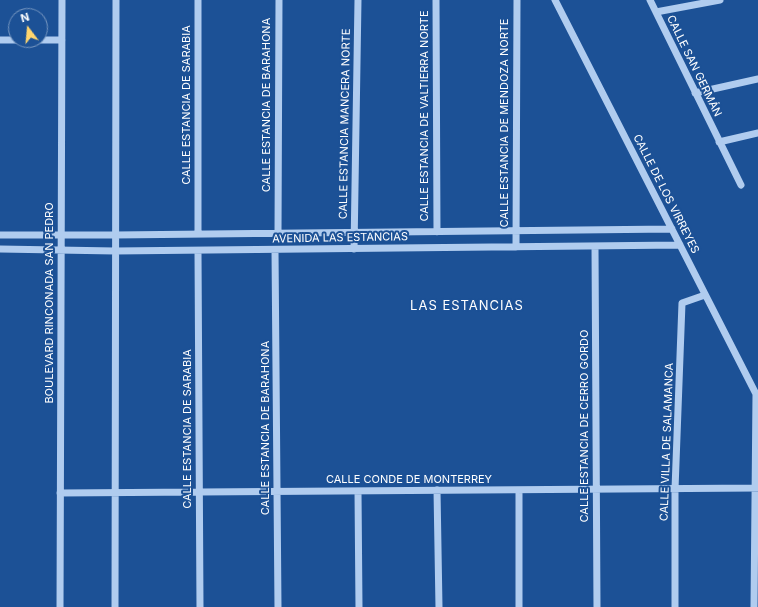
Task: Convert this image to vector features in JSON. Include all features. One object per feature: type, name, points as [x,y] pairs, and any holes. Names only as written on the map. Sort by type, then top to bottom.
[{"type":"street","name":"BOULEVARD RINCONADA SAN PEDRO","points":[[60,607],[62,0]]},
{"type":"street","points":[[115,607],[116,0]]},
{"type":"street","name":"CALLE ESTANCIA DE SARABIA","points":[[198,0],[198,234]]},
{"type":"street","name":"CALLE ESTANCIA DE BARAHONA","points":[[278,234],[279,0]]},
{"type":"street","name":"CALLE ESTANCIA MANCERA NORTE","points":[[354,249],[358,0]]},
{"type":"street","name":"CALLE ESTANCIA DE VALTIERRA NORTE","points":[[436,0],[437,232]]},
{"type":"street","name":"CALLE ESTANCIA DE MENDOZA NORTE","points":[[516,247],[517,0]]},
{"type":"street","name":"CALLE DE LOS VIRREYES","points":[[555,0],[757,396]]},
{"type":"street","name":"CALLE SAN GERMÁN","points":[[650,0],[741,185]]},
{"type":"street","points":[[656,12],[720,0]]},
{"type":"street","points":[[48,40],[62,40]]},
{"type":"street","points":[[695,93],[758,79]]},
{"type":"street","points":[[719,142],[758,133]]},
{"type":"street","name":"AVENIDA LAS ESTANCIAS","points":[[0,235],[278,234],[672,229]]},
{"type":"street","name":"AVENIDA LAS ESTANCIAS","points":[[0,249],[115,252],[680,245]]},
{"type":"street","name":"CALLE ESTANCIA DE CERRO GORDO","points":[[595,246],[597,607]]},
{"type":"street","name":"CALLE ESTANCIA DE SARABIA","points":[[198,250],[200,607]]},
{"type":"street","name":"CALLE ESTANCIA DE BARAHONA","points":[[275,250],[278,607]]},
{"type":"street","name":"CALLE VILLA DE SALAMANCA","points":[[675,607],[675,489],[682,303],[705,294]]},
{"type":"street","points":[[754,607],[756,581],[757,396]]},
{"type":"street","name":"CALLE CONDE DE MONTERREY","points":[[60,493],[757,488]]},
{"type":"street","points":[[437,490],[439,607]]},
{"type":"street","points":[[519,490],[519,607]]},
{"type":"street","points":[[358,491],[359,607]]},
{"type":"district","name":"LAS ESTANCIAS","points":[[467,306]]}]
